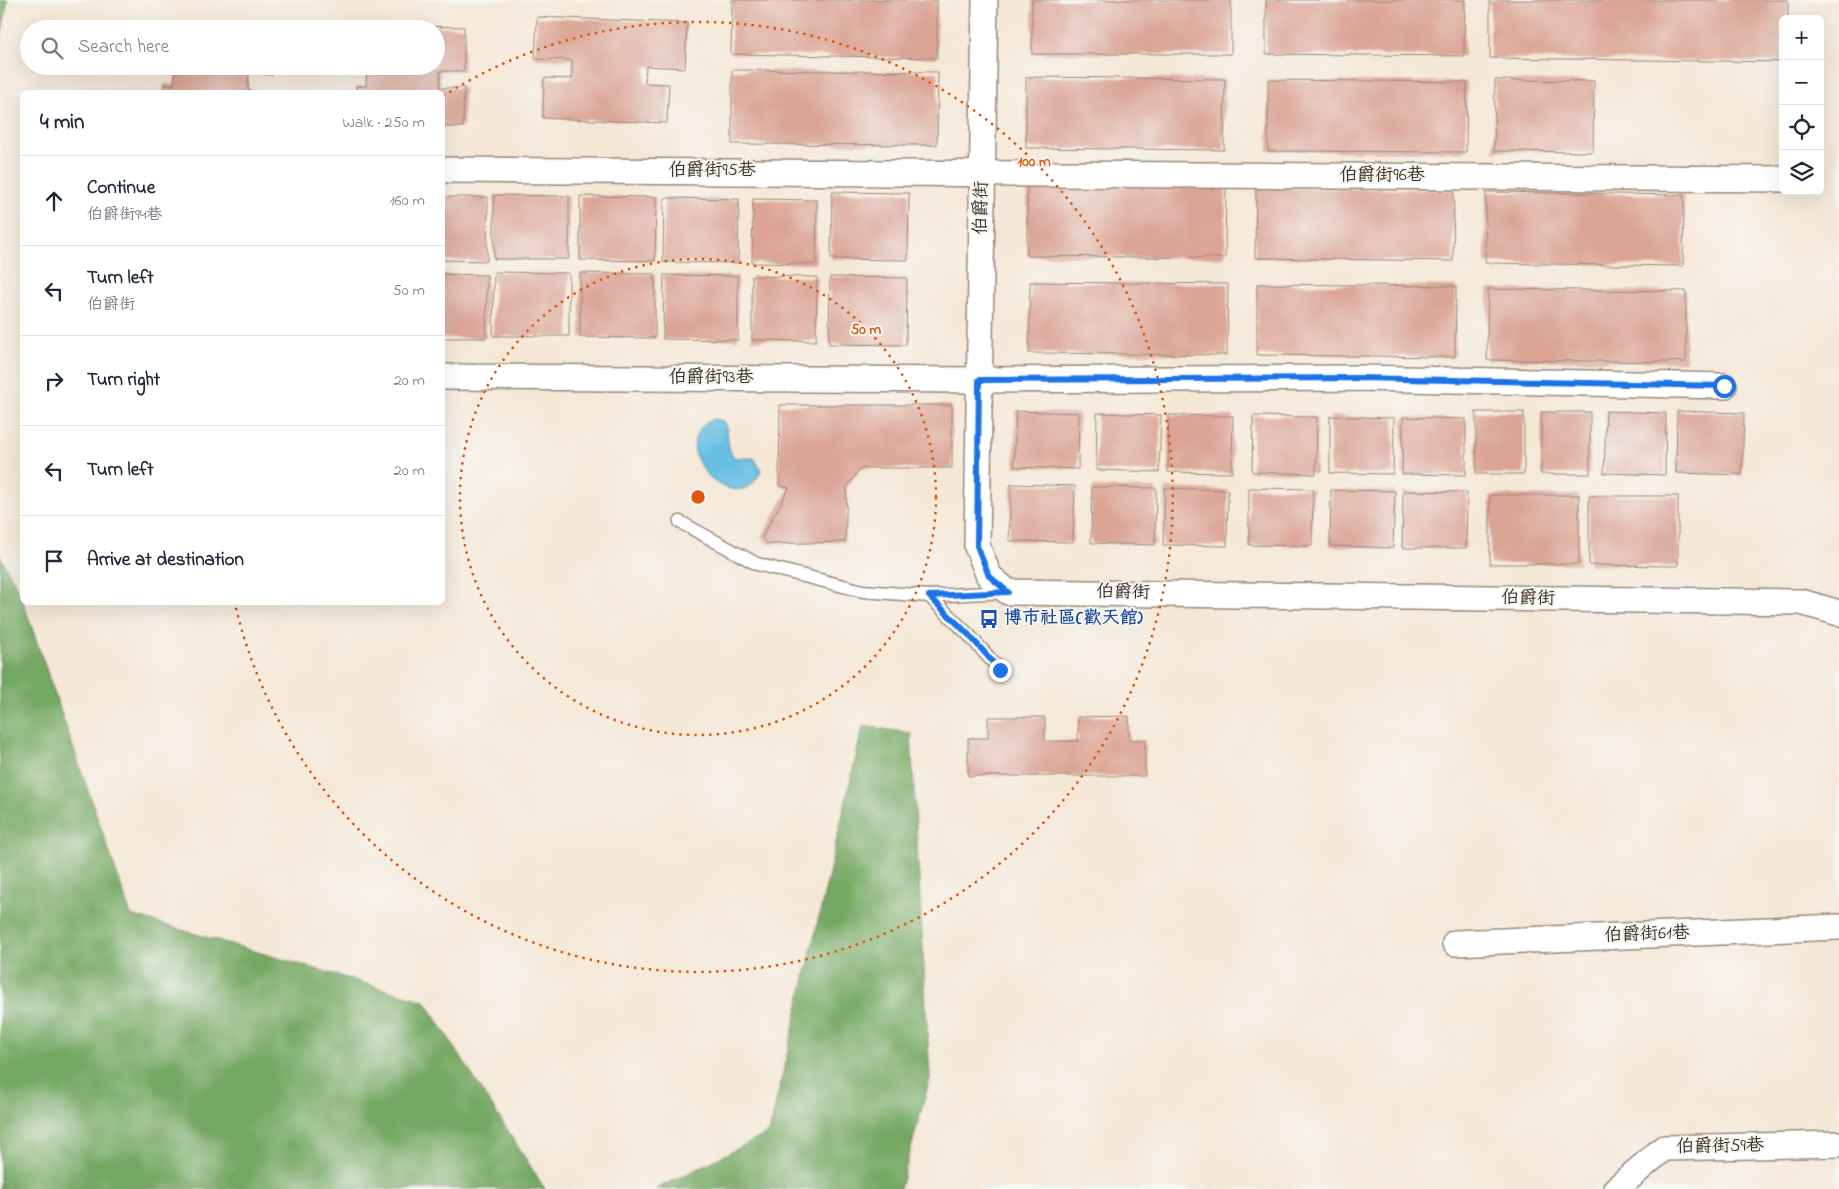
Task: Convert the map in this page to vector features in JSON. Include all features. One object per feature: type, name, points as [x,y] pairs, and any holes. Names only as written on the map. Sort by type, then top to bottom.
[{"type":"street","name":"伯爵街","points":[[985,0],[977,546],[989,576],[1008,592],[1801,602],[1839,613]]},
{"type":"street","name":"伯爵街95巷","points":[[445,170],[982,173]]},
{"type":"street","name":"伯爵街96巷","points":[[982,173],[1779,179]]},
{"type":"street","name":"伯爵街93巷","points":[[445,377],[979,380],[1359,378],[1724,386]]},
{"type":"street","name":"伯爵街61巷","points":[[1455,943],[1839,927]]},
{"type":"street","name":"伯爵街59巷","points":[[1616,1189],[1664,1148],[1839,1144]]},
{"type":"lane","points":[[680,522],[757,564],[863,590],[929,596],[1008,592]]},
{"type":"lane","points":[[929,596],[968,634],[1000,670]]},
{"type":"green space","points":[[0,0],[8,0],[0,42]]},
{"type":"green space","points":[[0,556],[20,593],[20,605],[24,605],[131,915],[425,1001],[545,1189],[0,1189]]},
{"type":"green space","points":[[863,726],[911,733],[930,1078],[900,1189],[656,1189],[769,1133]]},
{"type":"water","points":[[713,419],[723,421],[727,430],[728,445],[735,458],[754,458],[761,470],[751,485],[737,490],[722,486],[708,476],[698,462],[694,446],[698,431]]},
{"type":"building","points":[[732,0],[937,0],[937,58],[731,54]]},
{"type":"building","points":[[1032,0],[1231,0],[1231,54],[1032,54]]},
{"type":"building","points":[[1266,0],[1465,0],[1464,56],[1266,54]]},
{"type":"building","points":[[1490,0],[1788,0],[1788,15],[1779,15],[1779,62],[1490,58]]},
{"type":"building","points":[[537,17],[687,23],[685,68],[646,66],[645,83],[669,84],[667,123],[543,118],[544,78],[572,79],[572,60],[535,59]]},
{"type":"building","points":[[445,27],[464,27],[464,71],[445,71]]},
{"type":"building","points":[[732,70],[938,72],[937,145],[732,144]]},
{"type":"building","points":[[175,75],[249,75],[248,90],[163,90],[164,84],[174,85]]},
{"type":"building","points":[[367,75],[440,75],[440,88],[464,88],[463,127],[445,127],[445,90],[356,90],[356,86],[366,86]]},
{"type":"building","points":[[1026,77],[1225,79],[1224,150],[1026,148]]},
{"type":"building","points":[[1268,80],[1467,82],[1466,152],[1268,151]]},
{"type":"building","points":[[1495,80],[1594,81],[1593,152],[1494,151]]},
{"type":"building","points":[[1027,185],[1226,188],[1225,258],[1027,256]]},
{"type":"building","points":[[1256,188],[1454,190],[1453,261],[1255,258]]},
{"type":"building","points":[[832,192],[909,193],[908,260],[831,259]]},
{"type":"building","points":[[1486,192],[1684,195],[1683,266],[1485,263]]},
{"type":"building","points":[[494,195],[569,196],[569,259],[494,259]]},
{"type":"building","points":[[580,196],[656,197],[655,261],[580,260]]},
{"type":"building","points":[[445,197],[488,197],[487,261],[445,260]]},
{"type":"building","points":[[664,198],[739,199],[738,263],[663,262]]},
{"type":"building","points":[[753,199],[817,200],[816,264],[752,263]]},
{"type":"building","points":[[494,272],[569,273],[569,336],[493,336]]},
{"type":"building","points":[[580,273],[655,274],[655,338],[580,337]]},
{"type":"building","points":[[445,274],[487,275],[486,338],[445,338]]},
{"type":"building","points":[[664,275],[738,276],[738,340],[663,339]]},
{"type":"building","points":[[752,276],[817,277],[816,341],[752,340]]},
{"type":"building","points":[[830,277],[907,278],[906,345],[829,344]]},
{"type":"building","points":[[1030,282],[1228,284],[1227,355],[1029,353]]},
{"type":"building","points":[[1257,284],[1456,286],[1455,357],[1257,355]]},
{"type":"building","points":[[1488,289],[1686,291],[1686,362],[1487,360]]},
{"type":"building","points":[[780,405],[952,405],[952,468],[861,468],[847,487],[845,542],[767,544],[762,537],[789,488],[779,485]]},
{"type":"building","points":[[1016,411],[1079,413],[1078,469],[1014,467]]},
{"type":"building","points":[[1606,411],[1666,413],[1665,475],[1604,473]]},
{"type":"building","points":[[1677,411],[1744,413],[1742,475],[1676,473]]},
{"type":"building","points":[[1476,412],[1524,412],[1524,474],[1476,474]]},
{"type":"building","points":[[1541,412],[1590,412],[1590,474],[1541,474]]},
{"type":"building","points":[[1097,413],[1161,415],[1159,472],[1096,470]]},
{"type":"building","points":[[1169,415],[1233,416],[1232,473],[1168,472]]},
{"type":"building","points":[[1253,416],[1317,417],[1316,474],[1252,472]]},
{"type":"building","points":[[1330,416],[1394,418],[1393,474],[1330,473]]},
{"type":"building","points":[[1403,417],[1466,419],[1466,475],[1402,474]]},
{"type":"building","points":[[1011,484],[1075,486],[1073,542],[1009,541]]},
{"type":"building","points":[[1092,487],[1156,488],[1155,545],[1091,543]]},
{"type":"building","points":[[1165,488],[1228,490],[1227,546],[1163,545]]},
{"type":"building","points":[[1249,488],[1313,489],[1312,546],[1249,545]]},
{"type":"building","points":[[1331,490],[1395,491],[1393,548],[1330,546]]},
{"type":"building","points":[[1403,491],[1467,492],[1466,548],[1402,548]]},
{"type":"building","points":[[1490,495],[1579,495],[1579,564],[1490,564]]},
{"type":"building","points":[[1589,496],[1678,496],[1678,566],[1589,565]]},
{"type":"building","points":[[1129,716],[1129,740],[1145,740],[1145,776],[968,776],[968,738],[988,738],[988,717],[1045,717],[1045,741],[1078,741],[1078,717]]},
{"type":"place","name":"博市社區(歡天館)","points":[[989,619]]},
{"type":"route","points":[[1000,670],[968,634],[929,596],[1008,592],[989,576],[977,546],[979,380],[1359,378],[1724,386]]}]
